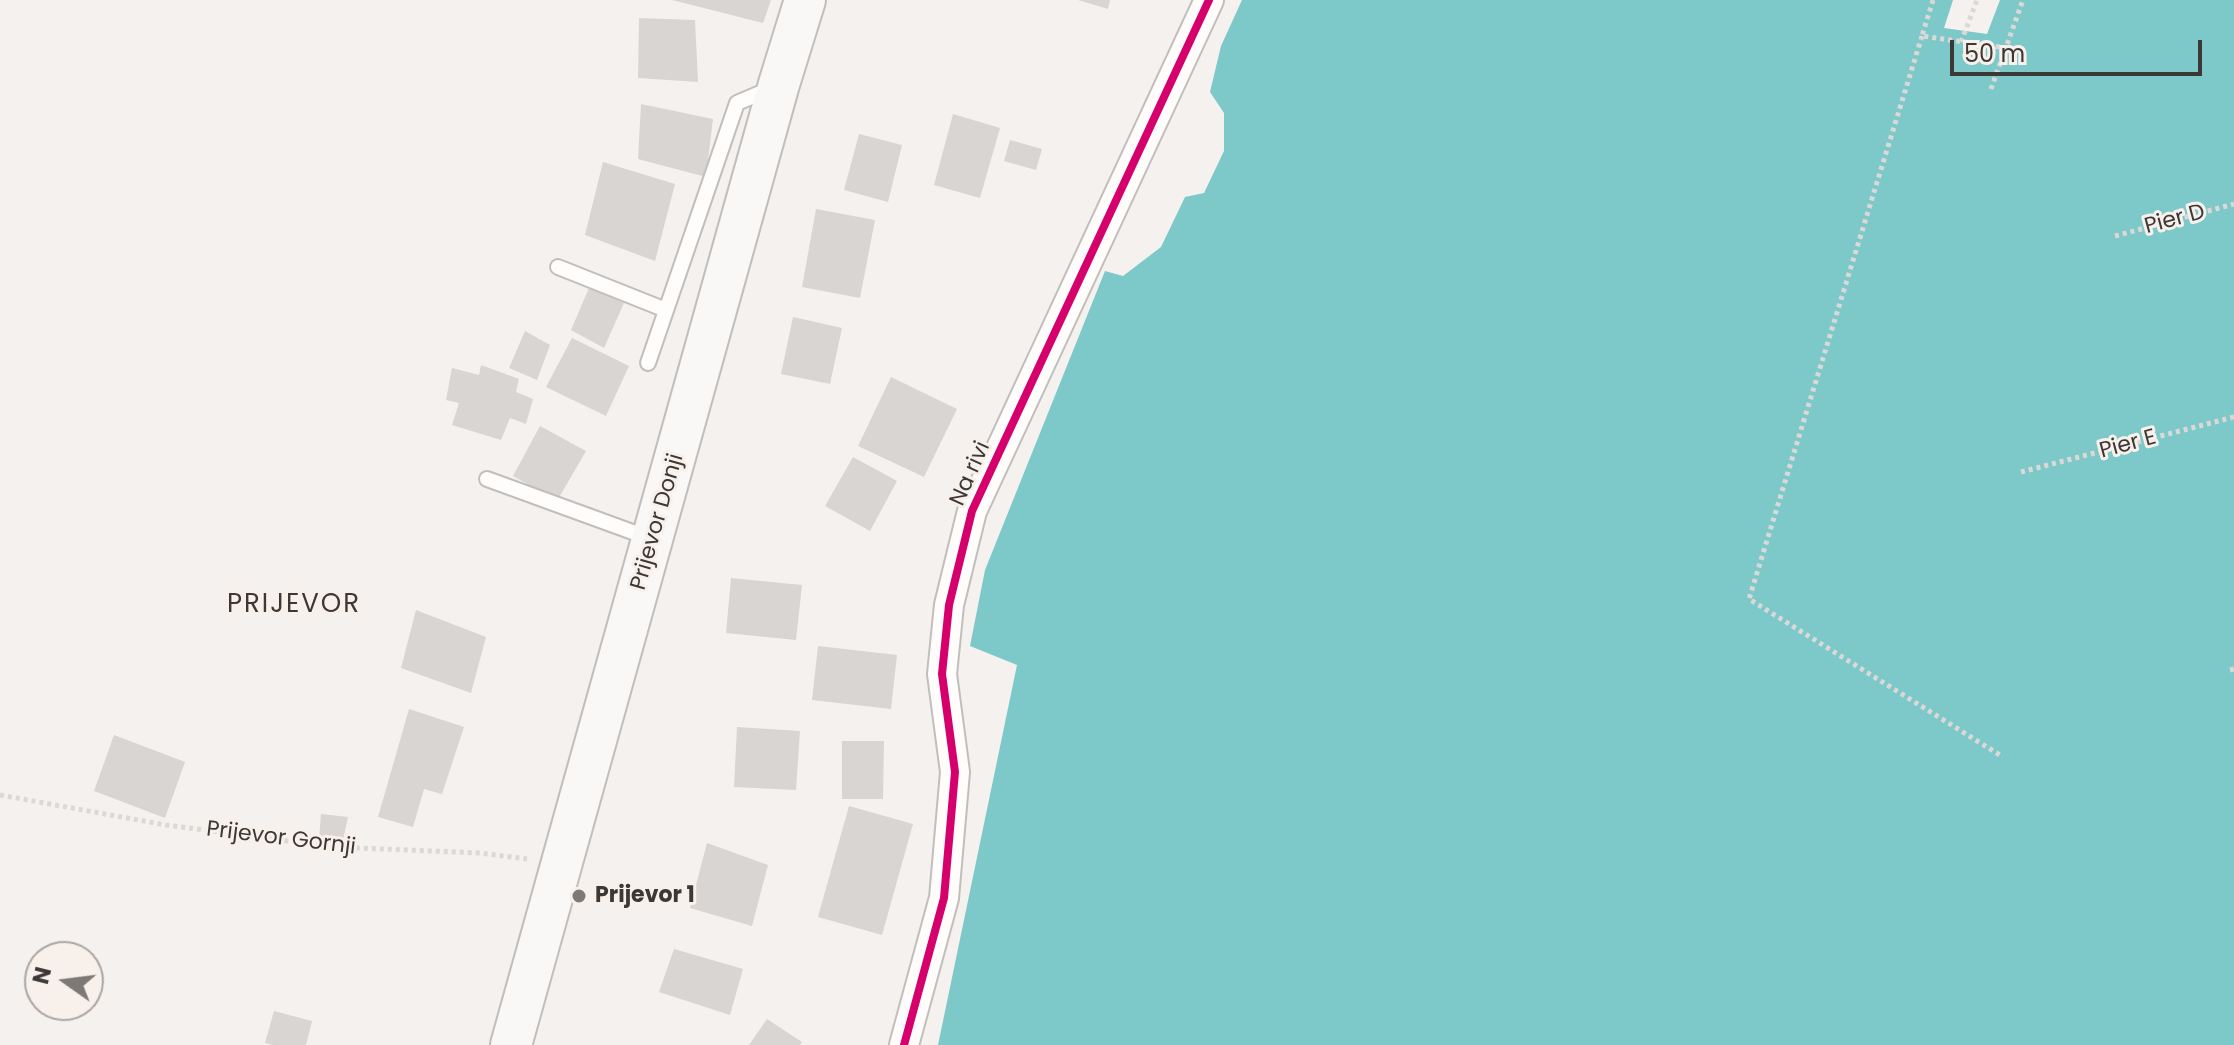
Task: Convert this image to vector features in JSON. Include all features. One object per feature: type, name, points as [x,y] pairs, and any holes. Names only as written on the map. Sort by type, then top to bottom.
[{"type":"main road","name":"Prijevor Donji","points":[[511,1045],[805,0]]},
{"type":"street","name":"Na rivi","points":[[904,1045],[944,898],[955,772],[942,674],[949,605],[972,511],[1209,0]]},
{"type":"lane","points":[[648,363],[737,103],[779,84]]},
{"type":"lane","points":[[558,267],[666,310]]},
{"type":"lane","points":[[487,479],[653,539]]},
{"type":"path","points":[[1933,0],[1749,599],[2003,757]]},
{"type":"path","points":[[1961,42],[1977,0]]},
{"type":"path","points":[[1991,89],[2023,0]]},
{"type":"path","points":[[1922,36],[2006,48]]},
{"type":"water","points":[[1242,0],[1953,0],[1944,28],[1987,34],[2000,0],[2234,0],[2234,1045],[938,1045],[1017,665],[970,646],[985,570],[1105,271],[1123,276],[1161,247],[1185,197],[1204,193],[1224,151],[1224,113],[1210,92],[1221,46]]},
{"type":"building","points":[[672,0],[771,0],[763,23]]},
{"type":"building","points":[[1078,0],[1110,0],[1108,9]]},
{"type":"building","points":[[639,18],[695,20],[698,82],[638,78]]},
{"type":"building","points":[[641,104],[713,119],[706,177],[638,159]]},
{"type":"building","points":[[953,114],[1000,128],[980,198],[934,185]]},
{"type":"building","points":[[859,134],[902,145],[888,202],[844,190]]},
{"type":"building","points":[[1010,140],[1042,149],[1036,170],[1004,161]]},
{"type":"building","points":[[603,162],[675,184],[655,261],[585,235]]},
{"type":"building","points":[[816,209],[875,220],[860,298],[802,287]]},
{"type":"building","points":[[589,288],[624,303],[604,348],[571,330]]},
{"type":"building","points":[[793,317],[842,328],[830,384],[781,374]]},
{"type":"building","points":[[525,331],[550,345],[537,380],[509,368]]},
{"type":"building","points":[[572,338],[629,366],[606,416],[546,387]]},
{"type":"building","points":[[481,365],[519,379],[516,392],[533,399],[526,424],[510,418],[501,440],[452,425],[459,403],[446,400],[452,368],[479,375]]},
{"type":"building","points":[[891,377],[957,409],[924,477],[858,446]]},
{"type":"building","points":[[540,426],[586,451],[557,501],[513,476]]},
{"type":"building","points":[[853,457],[897,481],[870,531],[825,506]]},
{"type":"building","points":[[731,578],[802,585],[796,640],[726,633]]},
{"type":"building","points":[[416,610],[486,637],[471,693],[401,668]]},
{"type":"building","points":[[818,646],[897,655],[891,709],[812,700]]},
{"type":"building","points":[[409,709],[464,727],[442,794],[424,789],[413,827],[378,817]]},
{"type":"building","points":[[737,727],[800,731],[796,790],[734,787]]},
{"type":"building","points":[[114,735],[185,762],[165,818],[94,791]]},
{"type":"building","points":[[842,741],[884,741],[883,799],[842,799]]},
{"type":"building","points":[[849,806],[913,824],[882,935],[818,917]]},
{"type":"building","points":[[321,814],[348,817],[343,840],[319,839]]},
{"type":"building","points":[[707,843],[768,865],[752,926],[690,908]]},
{"type":"building","points":[[674,949],[743,969],[730,1015],[659,992]]},
{"type":"building","points":[[274,1011],[312,1021],[306,1045],[265,1043]]},
{"type":"building","points":[[767,1019],[802,1042],[800,1045],[749,1045]]},
{"type":"cycle path","points":[[904,1045],[944,898],[955,772],[942,674],[949,605],[972,511],[1209,0]]},
{"type":"place","name":"Prijevor 1","points":[[579,896]]},
{"type":"district","name":"PRIJEVOR","points":[[294,605]]}]
